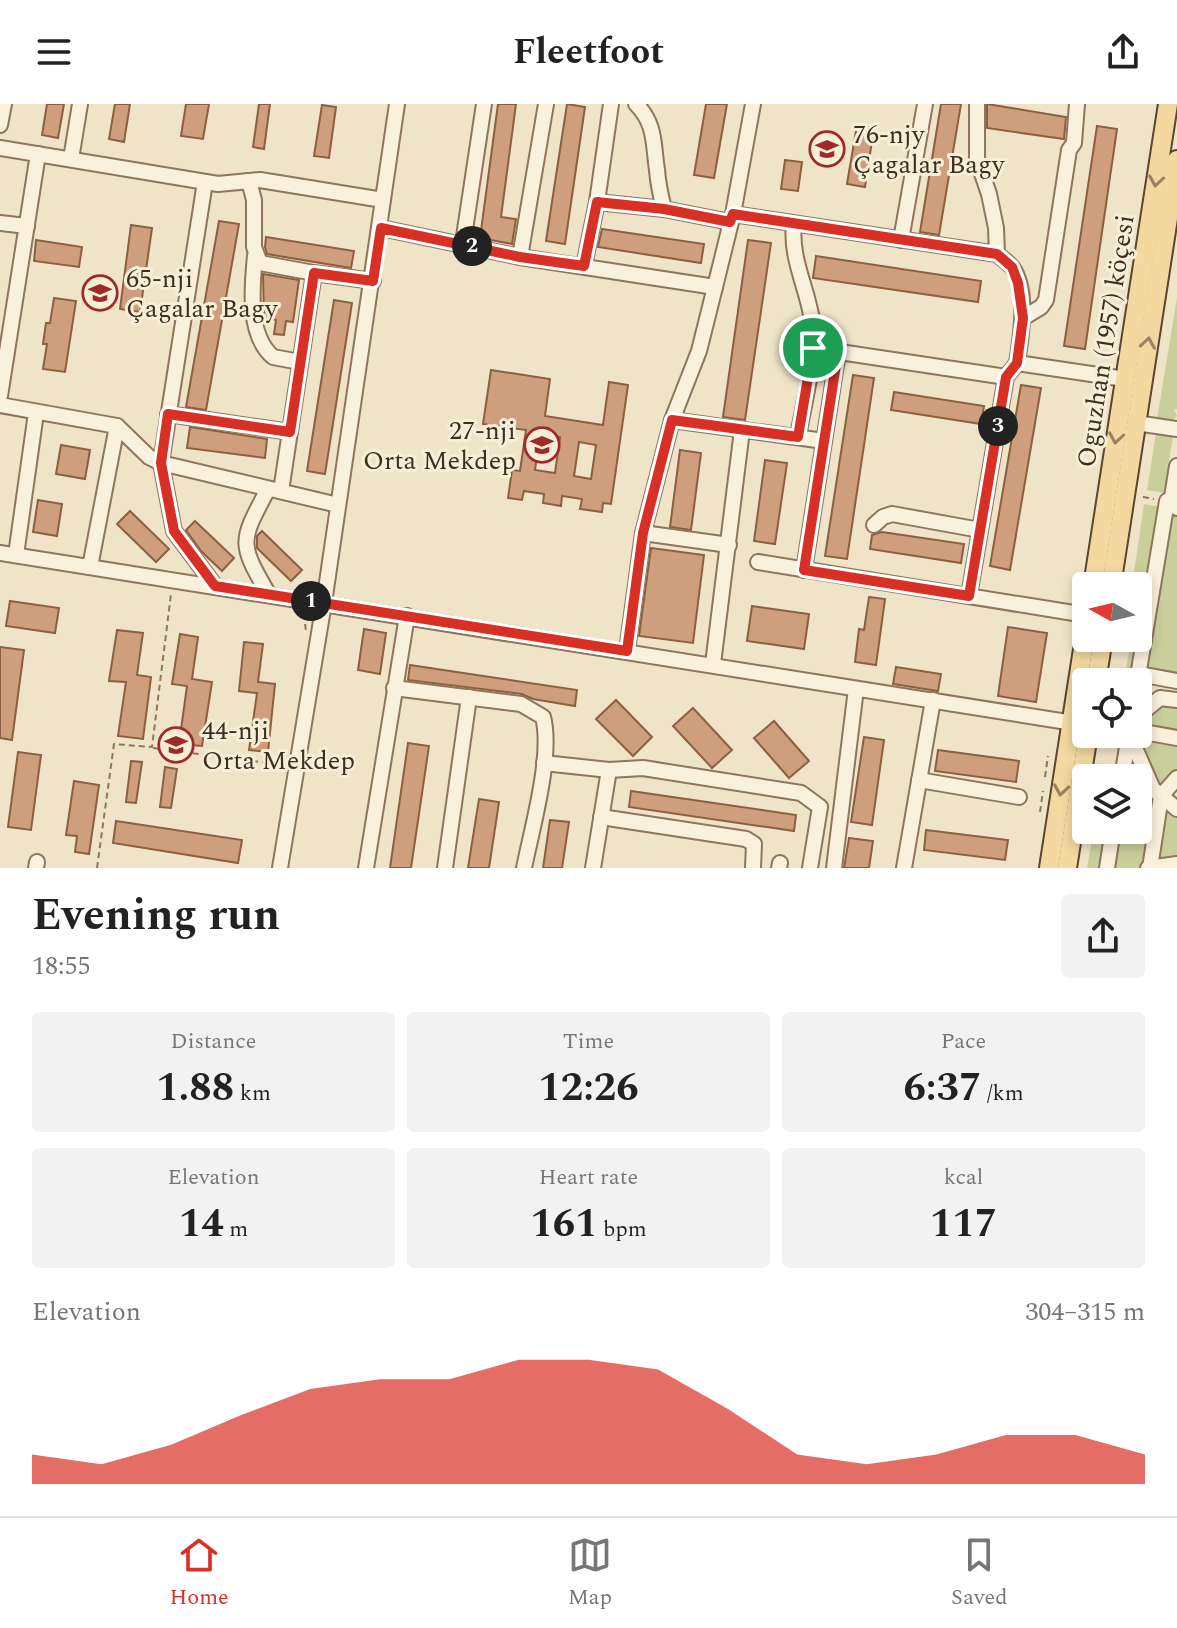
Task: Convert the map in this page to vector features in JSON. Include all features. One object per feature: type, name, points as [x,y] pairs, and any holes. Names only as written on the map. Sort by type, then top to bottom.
[{"type":"main road","name":"Oguzhan (1957) köçesi","points":[[1095,572],[1168,104]]},
{"type":"main road","name":"Oguzhan (1957) köçesi","points":[[1113,572],[1177,160]]},
{"type":"main road","points":[[1049,868],[1074,748]]},
{"type":"main road","points":[[1067,868],[1086,748]]},
{"type":"street","points":[[0,125],[4,104]]},
{"type":"street","points":[[71,159],[80,104]]},
{"type":"street","points":[[280,868],[324,603],[397,104]]},
{"type":"street","points":[[463,243],[484,104]]},
{"type":"street","points":[[520,257],[546,104]]},
{"type":"street","points":[[584,266],[611,104]]},
{"type":"street","points":[[636,104],[653,128],[664,209]]},
{"type":"street","points":[[627,651],[643,533],[672,420],[699,351],[732,218],[753,104]]},
{"type":"street","points":[[901,240],[925,104]]},
{"type":"street","points":[[977,104],[977,159],[989,194],[996,228],[997,254]]},
{"type":"street","points":[[1023,318],[1041,307],[1046,300],[1069,150],[1074,143],[1077,104]]},
{"type":"street","points":[[1168,104],[1177,107]]},
{"type":"street","points":[[0,148],[218,184],[260,180],[383,200]]},
{"type":"street","points":[[0,396],[7,316],[27,226],[38,154]]},
{"type":"street","points":[[249,181],[254,200],[255,256],[251,302],[263,343],[273,357],[300,362]]},
{"type":"street","points":[[205,182],[161,463],[174,531],[215,586]]},
{"type":"street","points":[[597,202],[794,224],[997,254],[1012,267],[1018,283],[1023,318],[1017,363],[1006,377],[969,596]]},
{"type":"street","points":[[0,223],[27,226]]},
{"type":"street","points":[[794,224],[793,251],[812,321],[813,348],[798,437]]},
{"type":"street","points":[[381,228],[520,257],[715,287]]},
{"type":"street","points":[[255,256],[267,266],[373,281]]},
{"type":"street","points":[[269,595],[251,565],[246,547],[247,529],[275,490],[290,432],[314,273]]},
{"type":"street","points":[[813,348],[1006,377]]},
{"type":"street","points":[[804,570],[838,352]]},
{"type":"street","points":[[1017,363],[1125,379]]},
{"type":"street","points":[[0,405],[117,426],[149,457],[161,463],[338,505]]},
{"type":"street","points":[[16,555],[36,413]]},
{"type":"street","points":[[168,414],[290,432]]},
{"type":"street","points":[[672,420],[824,441]]},
{"type":"street","points":[[1136,423],[1177,429]]},
{"type":"street","points":[[90,567],[117,426]]},
{"type":"street","points":[[713,664],[742,430]]},
{"type":"street","points":[[1140,668],[1177,466]]},
{"type":"street","points":[[874,525],[892,514],[980,530]]},
{"type":"street","points":[[643,533],[729,545]]},
{"type":"street","points":[[0,553],[1072,723]]},
{"type":"street","points":[[758,562],[1072,613]]},
{"type":"street","points":[[366,868],[407,616]]},
{"type":"street","points":[[1152,679],[1177,681]]},
{"type":"street","points":[[394,688],[521,704],[543,717],[546,728],[544,763],[524,868]]},
{"type":"street","points":[[834,868],[856,689]]},
{"type":"street","points":[[445,868],[469,697]]},
{"type":"street","points":[[1152,705],[1160,698],[1177,700]]},
{"type":"street","points":[[904,868],[933,700]]},
{"type":"street","points":[[1124,764],[1129,734],[1142,764]]},
{"type":"street","points":[[1152,734],[1177,738]]},
{"type":"street","points":[[544,763],[609,770],[643,768],[801,793],[820,807],[810,868]]},
{"type":"street","points":[[593,868],[609,770]]},
{"type":"street","points":[[1177,778],[1161,796],[1150,868],[1177,864]]},
{"type":"street","points":[[919,780],[1019,797]]},
{"type":"street","points":[[1152,787],[1177,809]]},
{"type":"street","points":[[601,817],[746,839],[754,844],[753,868]]},
{"type":"street","points":[[1107,868],[1111,844]]},
{"type":"path","points":[[152,747],[171,593]]},
{"type":"path","points":[[97,868],[114,744],[284,765]]},
{"type":"path","points":[[1045,777],[1048,756]]},
{"type":"path","points":[[1040,812],[1043,791]]},
{"type":"green space","points":[[1177,298],[1177,409],[1174,409],[1177,416],[1172,421],[1157,419]]},
{"type":"green space","points":[[1156,433],[1173,436],[1164,493],[1147,490]]},
{"type":"green space","points":[[1144,504],[1162,507],[1152,572],[1134,572]]},
{"type":"green space","points":[[1171,508],[1177,516],[1177,678],[1152,674],[1152,668],[1144,668],[1146,652],[1152,652],[1152,619]]},
{"type":"green space","points":[[1129,652],[1139,652],[1136,668],[1126,668]]},
{"type":"green space","points":[[1159,702],[1177,705],[1177,730],[1152,726],[1152,708]]},
{"type":"green space","points":[[1152,739],[1177,744],[1177,773],[1162,786],[1159,786],[1152,772],[1152,764],[1148,764],[1140,748],[1152,748]]},
{"type":"green space","points":[[1129,748],[1132,748],[1139,764],[1126,764]]},
{"type":"green space","points":[[1163,807],[1177,813],[1177,860],[1154,863]]},
{"type":"green space","points":[[1091,844],[1109,844],[1105,868],[1087,868]]},
{"type":"green space","points":[[1114,844],[1149,844],[1148,858],[1142,868],[1110,868]]},
{"type":"building","points":[[47,104],[64,104],[58,138],[42,135]]},
{"type":"building","points":[[115,104],[130,104],[124,142],[109,139]]},
{"type":"building","points":[[186,104],[209,104],[203,139],[181,136]]},
{"type":"building","points":[[259,104],[270,104],[264,149],[253,147]]},
{"type":"building","points":[[498,104],[516,104],[501,217],[516,219],[512,244],[480,238]]},
{"type":"building","points":[[567,104],[585,107],[565,244],[546,241]]},
{"type":"building","points":[[706,104],[727,104],[714,178],[694,175]]},
{"type":"building","points":[[941,104],[961,104],[939,235],[920,232]]},
{"type":"building","points":[[987,104],[1066,117],[1064,139],[987,128]]},
{"type":"building","points":[[322,105],[336,107],[329,158],[314,156]]},
{"type":"building","points":[[857,125],[874,128],[865,187],[847,184]]},
{"type":"building","points":[[1097,126],[1117,129],[1085,349],[1064,346]]},
{"type":"building","points":[[785,160],[802,162],[798,191],[781,189]]},
{"type":"building","points":[[219,221],[239,224],[206,410],[186,407]]},
{"type":"building","points":[[131,225],[152,228],[140,312],[120,309]]},
{"type":"building","points":[[602,229],[704,244],[701,263],[598,247]]},
{"type":"building","points":[[266,237],[354,251],[351,268],[267,254]]},
{"type":"building","points":[[36,240],[82,247],[79,267],[34,261]]},
{"type":"building","points":[[748,240],[771,243],[745,420],[723,417]]},
{"type":"building","points":[[816,256],[981,281],[978,302],[813,278]]},
{"type":"building","points":[[263,274],[299,280],[293,322],[286,321],[284,335],[274,334],[276,320],[264,318]]},
{"type":"building","points":[[54,298],[76,301],[65,372],[43,369],[46,323],[50,323]]},
{"type":"building","points":[[334,300],[352,303],[325,474],[307,471]]},
{"type":"building","points":[[491,370],[550,379],[545,416],[603,425],[609,382],[628,385],[611,504],[603,503],[602,512],[580,509],[582,499],[562,496],[561,506],[543,503],[544,494],[524,491],[522,500],[508,498],[512,470],[520,471],[526,430],[483,424]],"holes":[[[540,434],[560,437],[555,473],[535,470]],[[579,442],[596,445],[591,479],[574,476]]]},
{"type":"building","points":[[853,375],[874,378],[847,559],[825,556]]},
{"type":"building","points":[[1021,385],[1041,388],[1010,570],[990,566]]},
{"type":"building","points":[[894,392],[984,406],[981,424],[891,410]]},
{"type":"building","points":[[190,427],[267,439],[265,458],[187,448]]},
{"type":"building","points":[[61,445],[90,450],[85,479],[56,474]]},
{"type":"building","points":[[680,450],[701,453],[691,530],[670,527]]},
{"type":"building","points":[[765,460],[787,463],[775,544],[754,541]]},
{"type":"building","points":[[38,500],[62,504],[57,536],[33,532]]},
{"type":"building","points":[[130,511],[169,549],[156,562],[117,524]]},
{"type":"building","points":[[195,521],[234,558],[222,571],[201,551],[186,530]]},
{"type":"building","points":[[262,531],[302,570],[291,581],[257,548],[257,536]]},
{"type":"building","points":[[882,532],[964,544],[961,563],[870,549],[872,535]]},
{"type":"building","points":[[651,548],[704,555],[693,643],[639,636]]},
{"type":"building","points":[[869,597],[885,599],[876,665],[855,662],[859,629],[864,630]]},
{"type":"building","points":[[10,601],[59,608],[55,633],[6,626]]},
{"type":"building","points":[[752,606],[809,614],[804,649],[747,641]]},
{"type":"building","points":[[1008,627],[1047,633],[1036,702],[998,696]]},
{"type":"building","points":[[364,629],[386,633],[380,674],[358,670]]},
{"type":"building","points":[[117,630],[143,633],[137,675],[151,677],[143,739],[118,736],[126,682],[109,681]]},
{"type":"building","points":[[180,634],[198,637],[192,679],[212,682],[202,746],[179,744],[187,686],[172,684]]},
{"type":"building","points":[[244,642],[263,644],[258,682],[275,684],[268,752],[249,750],[257,693],[239,691]]},
{"type":"building","points":[[0,647],[24,650],[12,740],[0,738]]},
{"type":"building","points":[[410,665],[577,690],[575,706],[533,699],[522,694],[408,680]]},
{"type":"building","points":[[896,667],[941,674],[938,691],[893,684]]},
{"type":"building","points":[[616,700],[652,737],[633,756],[596,719]]},
{"type":"building","points":[[693,708],[732,750],[712,768],[673,726]]},
{"type":"building","points":[[774,721],[809,761],[789,778],[754,738]]},
{"type":"building","points":[[864,737],[884,740],[872,825],[851,822]]},
{"type":"building","points":[[408,743],[429,746],[411,868],[390,868]]},
{"type":"building","points":[[938,750],[1019,761],[1016,782],[935,771]]},
{"type":"building","points":[[18,752],[41,755],[31,830],[8,827]]},
{"type":"building","points":[[131,761],[142,762],[136,803],[126,802]]},
{"type":"building","points":[[165,767],[177,769],[171,808],[160,807]]},
{"type":"building","points":[[74,781],[99,785],[89,854],[75,852],[77,836],[66,835]]},
{"type":"building","points":[[631,791],[796,815],[794,831],[629,807]]},
{"type":"building","points":[[479,799],[499,802],[489,868],[468,868]]},
{"type":"building","points":[[550,820],[569,822],[562,868],[543,868]]},
{"type":"building","points":[[116,821],[242,840],[238,863],[113,843]]},
{"type":"building","points":[[926,830],[1008,840],[1005,860],[924,850]]},
{"type":"building","points":[[849,838],[873,841],[869,868],[844,868]]},
{"type":"place","name":"76-njy Çagalar Bagy","points":[[827,149]]},
{"type":"place","name":"65-nji Çagalar Bagy","points":[[100,293]]},
{"type":"place","name":"27-nji Orta Mekdep","points":[[542,445]]},
{"type":"place","name":"44-nji Orta Mekdep","points":[[176,745]]},
{"type":"route","points":[[597,202],[664,209],[730,222],[733,214],[997,254],[1012,267],[1018,283],[1023,318],[1017,363],[1006,377],[969,596],[804,570],[838,352],[813,348],[798,437],[672,420],[643,533],[627,651],[215,586],[174,531],[161,463],[168,414],[290,432],[314,273],[373,281],[381,228],[520,257],[584,266],[597,202]]}]
